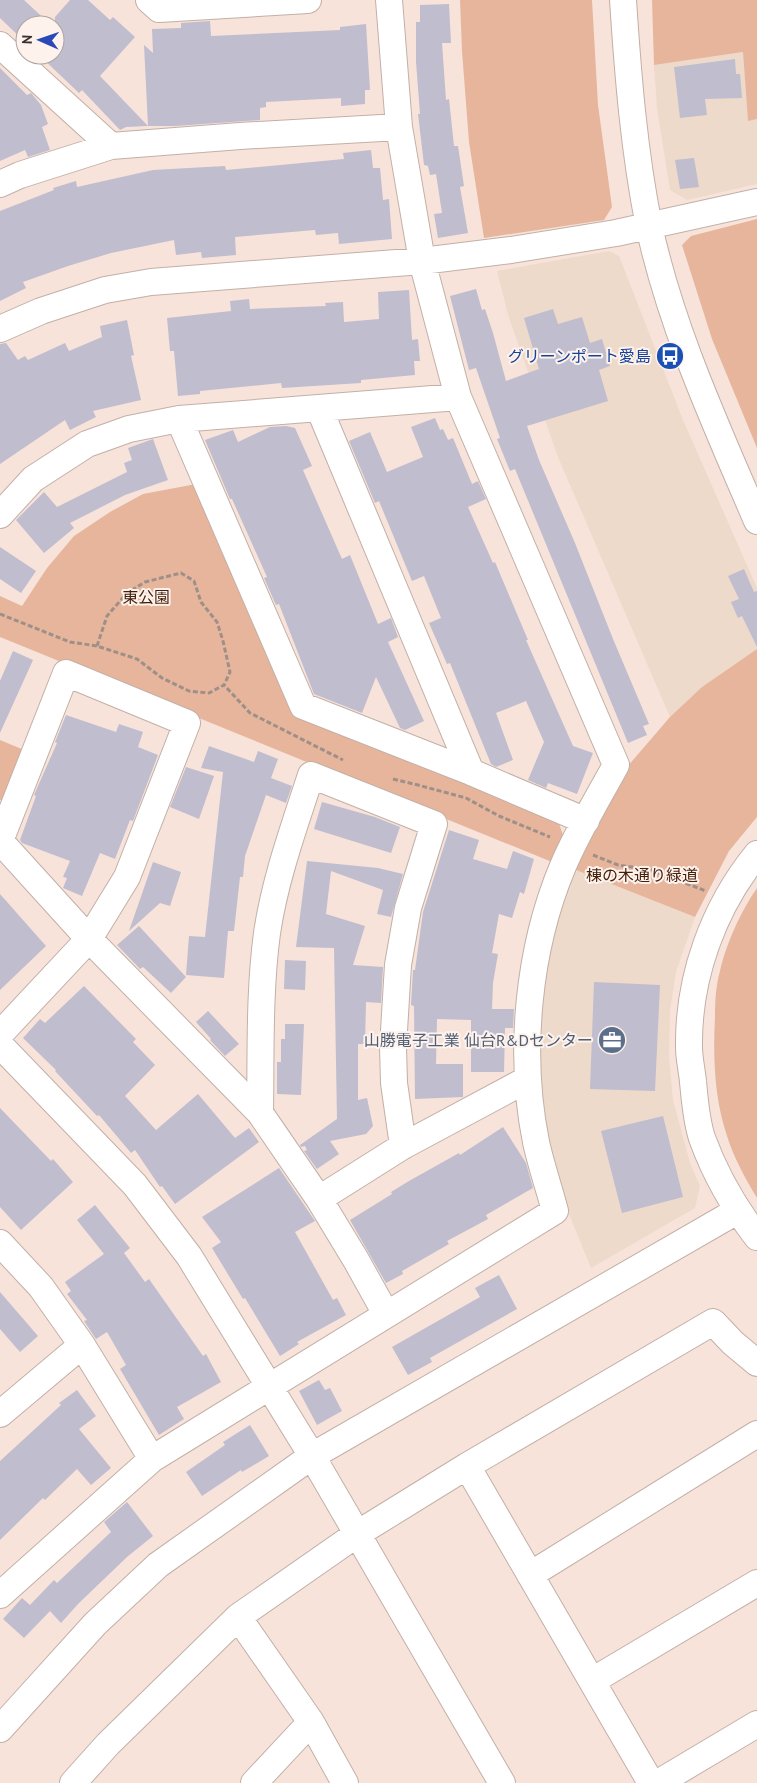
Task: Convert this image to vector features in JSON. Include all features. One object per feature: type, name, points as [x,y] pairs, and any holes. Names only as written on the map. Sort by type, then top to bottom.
[{"type":"street","points":[[149,0],[159,9],[308,0]]},
{"type":"street","points":[[0,1595],[152,1459],[269,1385],[555,1212],[536,1142],[528,1079],[529,1009],[541,936],[563,865],[616,765],[458,397],[422,261],[399,127],[389,0]]},
{"type":"street","points":[[623,0],[631,109],[649,226],[666,291],[688,354],[711,414],[757,521]]},
{"type":"street","points":[[0,45],[111,146]]},
{"type":"street","points":[[0,184],[20,175],[111,146],[399,127]]},
{"type":"street","points":[[0,329],[72,300],[105,290],[151,282],[422,261],[511,250],[649,226],[757,202]]},
{"type":"street","points":[[0,514],[33,479],[87,444],[129,429],[179,419],[458,397]]},
{"type":"street","points":[[319,408],[471,772]]},
{"type":"street","points":[[179,419],[303,706],[471,772],[586,821]]},
{"type":"street","points":[[0,1034],[89,939],[127,877],[187,723],[66,673],[0,841],[89,939],[260,1113],[319,1199],[386,1314]]},
{"type":"street","points":[[260,1113],[262,998],[267,934],[279,876],[311,775],[434,824],[408,908],[398,965],[393,1047],[394,1082],[403,1146]]},
{"type":"street","points":[[757,854],[732,891],[705,947],[697,976],[691,1013],[689,1048],[694,1096],[702,1136],[737,1211],[757,1237]]},
{"type":"street","points":[[0,1045],[135,1185],[189,1256],[312,1456],[502,1783]]},
{"type":"street","points":[[319,1199],[403,1146],[528,1079]]},
{"type":"street","points":[[0,1729],[95,1624],[158,1565],[312,1456],[737,1211]]},
{"type":"street","points":[[0,1243],[41,1287],[82,1345],[152,1459]]},
{"type":"street","points":[[74,1783],[108,1744],[238,1617],[356,1534],[467,1466],[713,1322],[757,1363]]},
{"type":"street","points":[[0,1414],[82,1345]]},
{"type":"street","points":[[530,1575],[757,1434]]},
{"type":"street","points":[[467,1466],[652,1783]]},
{"type":"street","points":[[592,1681],[757,1583]]},
{"type":"street","points":[[238,1617],[311,1722],[345,1783]]},
{"type":"street","points":[[254,1783],[311,1722]]},
{"type":"street","points":[[658,1783],[757,1724]]},
{"type":"path","points":[[0,614],[70,642],[97,646],[137,659],[162,678],[189,691],[209,693],[224,685],[230,672],[217,622],[201,602],[194,581],[181,573],[145,582],[127,593],[106,616],[97,646]]},
{"type":"path","points":[[224,685],[250,713],[348,762]]},
{"type":"path","points":[[392,779],[418,784],[466,798],[499,816],[618,865],[651,870],[711,893]]},
{"type":"shaded area","points":[[743,52],[748,120],[757,119],[757,184],[687,200],[670,190],[657,108],[654,65]]},
{"type":"shaded area","points":[[609,251],[619,256],[683,420],[757,588],[757,649],[702,687],[670,717],[558,457],[509,318],[497,271]]},
{"type":"shaded area","points":[[571,868],[695,917],[676,972],[670,1011],[669,1056],[673,1100],[690,1163],[700,1186],[695,1208],[591,1268],[569,1214],[548,1135],[540,1084],[540,1039],[544,977],[557,914]]},
{"type":"green space","points":[[460,0],[592,0],[598,105],[612,207],[604,220],[484,238],[469,142]]},
{"type":"green space","points":[[652,0],[757,0],[757,119],[748,121],[743,52],[654,65]]},
{"type":"green space","points":[[757,219],[757,448],[712,339],[682,245],[691,236]]},
{"type":"green space","name":"東公園","points":[[196,484],[296,713],[557,818],[563,835],[552,862],[0,637],[0,596],[22,606],[47,568],[74,536],[110,512],[143,494]]},
{"type":"green space","name":"棟の木通り緑道","points":[[757,649],[757,817],[729,851],[695,917],[571,868],[627,767],[670,717],[702,687]]},
{"type":"green space","points":[[0,740],[24,750],[3,800],[0,800]]},
{"type":"green space","points":[[757,888],[757,1198],[736,1160],[719,1107],[714,1047],[716,993],[723,961],[735,928]]},
{"type":"building","points":[[0,0],[24,0],[40,15],[15,15],[15,32],[0,18]]},
{"type":"building","points":[[70,0],[88,0],[110,20],[113,17],[135,37],[100,76],[148,126],[126,127],[120,130],[82,90],[79,93],[50,65],[65,65],[65,15],[57,15]]},
{"type":"building","points":[[449,4],[451,43],[442,43],[446,100],[449,99],[454,146],[458,146],[464,186],[460,187],[468,233],[438,238],[434,214],[442,213],[436,174],[430,175],[428,166],[424,165],[418,114],[420,114],[416,62],[416,22],[420,22],[420,5]]},
{"type":"building","points":[[210,21],[211,36],[340,30],[340,27],[366,24],[370,90],[365,90],[365,104],[341,106],[341,98],[266,102],[266,107],[260,108],[260,120],[148,126],[144,45],[153,53],[152,29],[181,28],[181,23]]},
{"type":"building","points":[[735,59],[736,74],[740,74],[742,98],[705,99],[707,115],[680,118],[674,67]]},
{"type":"building","points":[[0,68],[27,95],[31,93],[41,105],[48,124],[42,127],[50,150],[28,157],[25,150],[0,161]]},
{"type":"building","points":[[371,150],[373,168],[380,168],[383,200],[389,199],[392,239],[339,244],[338,233],[316,235],[315,230],[235,237],[236,255],[202,258],[201,252],[176,255],[174,240],[111,253],[68,266],[23,282],[26,288],[0,301],[0,211],[54,190],[53,188],[76,181],[77,187],[153,170],[225,166],[226,170],[344,159],[343,153]]},
{"type":"building","points":[[694,158],[699,187],[680,189],[675,160]]},
{"type":"building","points":[[476,289],[482,310],[485,309],[493,333],[506,381],[539,369],[524,318],[553,309],[558,324],[582,317],[590,343],[602,339],[610,366],[599,370],[608,401],[527,426],[539,460],[649,724],[643,726],[647,735],[628,743],[515,469],[510,471],[497,439],[500,438],[476,368],[469,370],[450,296]]},
{"type":"building","points":[[409,290],[412,340],[418,339],[420,361],[414,361],[415,375],[361,380],[361,383],[282,388],[281,383],[200,391],[200,394],[178,396],[174,351],[170,351],[167,318],[231,311],[230,301],[249,299],[250,309],[326,306],[325,303],[343,302],[344,322],[379,319],[378,292]]},
{"type":"building","points":[[127,320],[134,355],[131,356],[141,400],[93,411],[96,417],[70,430],[65,420],[0,464],[0,344],[6,343],[18,360],[25,356],[28,360],[65,343],[69,351],[102,337],[100,326]]},
{"type":"building","points":[[435,418],[440,430],[443,429],[448,440],[453,438],[472,484],[478,481],[486,499],[468,507],[493,563],[495,562],[528,640],[526,640],[573,746],[593,753],[577,794],[548,783],[546,788],[528,780],[544,742],[526,701],[496,713],[513,760],[496,767],[491,764],[450,663],[447,664],[429,623],[441,618],[424,576],[412,581],[379,501],[375,503],[349,441],[370,432],[387,472],[423,457],[411,427]]},
{"type":"building","points":[[286,426],[295,428],[312,466],[303,470],[342,559],[350,555],[378,624],[391,618],[398,637],[388,642],[424,721],[405,730],[400,728],[376,677],[362,713],[314,694],[279,604],[276,605],[264,578],[267,577],[232,499],[230,499],[205,440],[233,430],[238,442],[270,427]]},
{"type":"building","points":[[153,439],[168,480],[125,495],[70,523],[74,528],[44,553],[16,520],[44,492],[57,507],[127,472],[124,463],[132,460],[128,448]]},
{"type":"building","points":[[0,547],[36,571],[21,593],[0,579]]},
{"type":"building","points":[[744,569],[754,592],[757,591],[757,647],[742,616],[738,618],[731,602],[739,599],[728,576]]},
{"type":"building","points":[[13,651],[33,660],[0,733],[0,681]]},
{"type":"building","points":[[66,715],[116,732],[119,724],[143,732],[138,747],[158,755],[133,821],[130,820],[115,859],[100,853],[82,896],[63,888],[67,878],[63,877],[70,861],[22,843],[20,840],[36,796],[34,795],[57,743],[55,742]]},
{"type":"building","points":[[209,746],[254,762],[258,751],[278,759],[271,778],[292,786],[286,803],[266,795],[245,856],[243,877],[240,877],[234,931],[228,931],[224,978],[186,975],[189,936],[205,937],[223,772],[201,768]]},
{"type":"building","points":[[186,767],[214,776],[199,819],[170,807]]},
{"type":"building","points":[[322,802],[375,817],[400,827],[391,853],[314,829]]},
{"type":"building","points":[[449,830],[479,840],[473,859],[507,869],[513,851],[534,859],[524,894],[520,892],[512,918],[499,914],[492,953],[498,954],[493,983],[492,1009],[514,1009],[513,1028],[505,1028],[504,1072],[471,1072],[471,1020],[437,1019],[436,1064],[463,1064],[463,1097],[415,1099],[414,1006],[411,1005],[413,970],[415,970],[423,912]]},
{"type":"building","points":[[307,861],[378,868],[403,874],[391,917],[377,914],[383,890],[331,871],[326,914],[365,926],[353,965],[383,967],[381,1003],[366,1002],[365,1044],[358,1044],[358,1100],[367,1098],[373,1126],[366,1134],[330,1141],[339,1154],[317,1169],[304,1151],[307,1150],[305,1146],[301,1147],[300,1145],[337,1119],[334,948],[296,947]]},
{"type":"building","points":[[153,862],[181,872],[170,906],[160,903],[129,931]]},
{"type":"building","points":[[0,894],[46,946],[0,990]]},
{"type":"building","points":[[139,926],[186,977],[171,993],[143,967],[140,969],[117,945]]},
{"type":"building","points":[[285,960],[306,961],[305,990],[284,989]]},
{"type":"building","points":[[594,982],[660,985],[655,1091],[590,1089]]},
{"type":"building","points":[[84,986],[136,1039],[133,1042],[155,1065],[125,1096],[156,1130],[198,1094],[235,1138],[249,1128],[259,1142],[175,1204],[162,1186],[160,1187],[135,1150],[131,1153],[99,1115],[97,1116],[56,1070],[23,1038],[40,1019],[45,1023]]},
{"type":"building","points":[[208,1011],[239,1044],[225,1056],[196,1022]]},
{"type":"building","points":[[285,1024],[304,1024],[301,1095],[277,1094],[277,1062],[281,1062],[281,1039],[285,1039]]},
{"type":"building","points":[[0,1108],[51,1161],[53,1159],[73,1182],[21,1230],[0,1207]]},
{"type":"building","points":[[663,1116],[683,1197],[622,1213],[601,1131]]},
{"type":"building","points":[[503,1127],[526,1163],[533,1188],[486,1215],[488,1219],[447,1241],[449,1244],[402,1271],[403,1274],[386,1283],[350,1220],[409,1181],[459,1153],[460,1155]]},
{"type":"building","points":[[279,1168],[315,1221],[295,1232],[333,1300],[337,1298],[346,1315],[297,1342],[299,1344],[280,1356],[212,1248],[221,1242],[202,1217]]},
{"type":"building","points":[[95,1205],[130,1248],[124,1253],[145,1282],[149,1279],[203,1356],[206,1354],[221,1382],[177,1407],[184,1419],[159,1435],[120,1369],[126,1365],[107,1332],[96,1339],[84,1321],[87,1320],[67,1294],[71,1291],[65,1282],[104,1254],[77,1220]]},
{"type":"building","points":[[499,1275],[517,1309],[430,1358],[432,1362],[408,1375],[392,1347],[480,1297],[475,1288]]},
{"type":"building","points":[[0,1292],[38,1336],[20,1352],[0,1329]]},
{"type":"building","points":[[319,1380],[325,1390],[330,1388],[342,1411],[317,1425],[299,1391]]},
{"type":"building","points":[[77,1390],[96,1416],[79,1429],[111,1468],[91,1485],[77,1469],[45,1500],[43,1498],[0,1540],[0,1461],[61,1405],[59,1403]]},
{"type":"building","points":[[250,1425],[269,1456],[242,1472],[241,1470],[202,1496],[186,1472],[225,1445],[223,1442]]},
{"type":"building","points":[[127,1502],[153,1536],[127,1557],[61,1623],[50,1611],[24,1638],[3,1619],[22,1598],[30,1605],[54,1580],[57,1583],[111,1532],[104,1522]]},
{"type":"place","name":"グリーンポート愛島","points":[[670,356]]},
{"type":"place","name":"山勝電子工業 仙台R&Dセンター","points":[[612,1040]]}]
